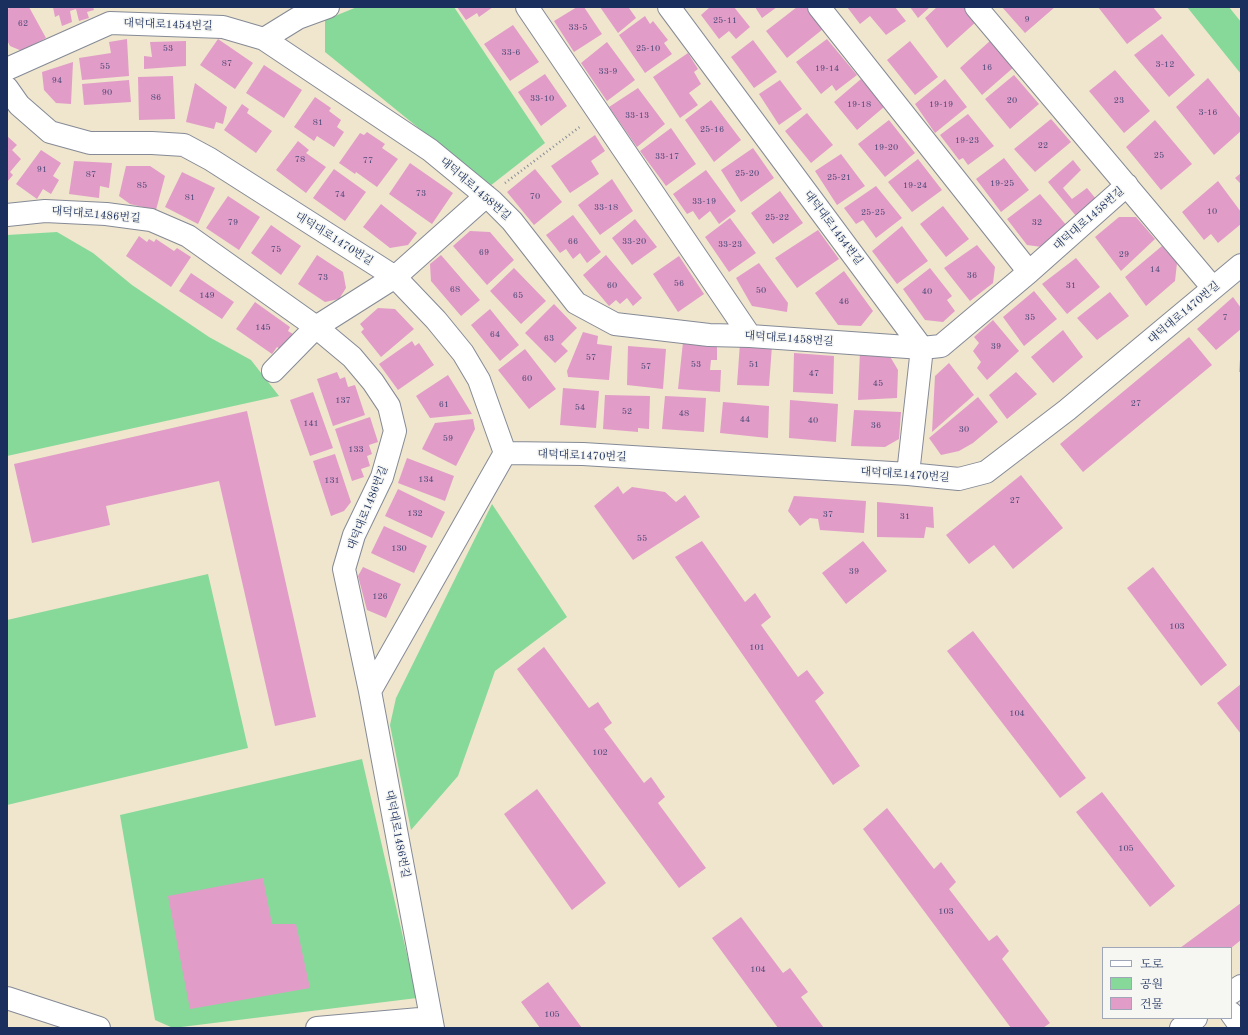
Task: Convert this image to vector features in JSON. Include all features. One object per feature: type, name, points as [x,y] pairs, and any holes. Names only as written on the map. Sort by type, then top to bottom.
[{"type":"street","points":[[264,39],[298,18],[328,7]]},
{"type":"street","points":[[527,7],[750,336]]},
{"type":"street","name":"대덕대로1454번길","points":[[669,7],[922,348]]},
{"type":"street","points":[[819,7],[1029,272]]},
{"type":"street","name":"대덕대로1458번길","points":[[264,39],[430,150],[486,196],[512,221],[576,303],[608,321],[615,324],[709,335],[750,336],[922,348],[941,346],[1029,272],[1127,185],[976,7]]},
{"type":"street","name":"대덕대로1454번길","points":[[7,69],[110,23],[223,27],[264,39]]},
{"type":"street","name":"대덕대로1470번길","points":[[7,88],[19,105],[50,132],[90,143],[152,143],[184,145],[210,159],[395,277],[436,320],[463,353],[479,380],[505,453],[583,454],[908,474],[959,479],[986,472],[1068,410],[1241,265]]},
{"type":"street","points":[[1127,185],[1213,288]]},
{"type":"street","points":[[273,371],[316,327],[395,277],[486,196]]},
{"type":"street","name":"대덕대로1486번길","points":[[7,215],[45,211],[106,214],[151,220],[188,236],[316,327],[352,357],[373,382],[389,406],[395,431],[382,477],[354,535],[344,569],[370,691],[432,1023]]},
{"type":"street","points":[[908,474],[922,348]]},
{"type":"street","points":[[370,691],[505,453]]},
{"type":"street","points":[[1232,992],[1241,986]]},
{"type":"street","points":[[7,998],[100,1028]]},
{"type":"street","points":[[1232,1014],[1241,1027]]},
{"type":"street","points":[[1181,1028],[1194,1019]]},
{"type":"street","points":[[317,1028],[432,1023]]},
{"type":"path","points":[[504,184],[586,122]]},
{"type":"green space","points":[[357,7],[454,7],[545,143],[490,186],[325,52],[325,20]]},
{"type":"green space","points":[[1187,7],[1229,7],[1241,22],[1241,74]]},
{"type":"green space","points":[[57,232],[93,253],[132,285],[209,337],[251,360],[279,396],[7,456],[7,235]]},
{"type":"green space","points":[[492,504],[567,617],[495,671],[458,776],[411,830],[390,725],[396,698]]},
{"type":"green space","points":[[208,574],[248,748],[7,805],[7,620]]},
{"type":"green space","points":[[362,759],[417,998],[173,1028],[155,1020],[120,815]]},
{"type":"building","points":[[12,7],[29,7],[46,38],[22,51],[10,46],[7,40],[7,9]]},
{"type":"building","points":[[53,7],[93,7],[94,10],[87,12],[89,18],[79,21],[76,9],[70,11],[72,22],[62,26],[59,15],[55,17]]},
{"type":"building","points":[[457,7],[493,7],[479,17],[477,13],[466,20]]},
{"type":"building","points":[[577,7],[584,7],[602,34],[574,52],[554,21]]},
{"type":"building","points":[[600,7],[630,7],[629,8],[636,18],[618,33]]},
{"type":"building","points":[[710,7],[734,7],[750,27],[736,39],[729,31],[719,39],[701,15]]},
{"type":"building","points":[[755,7],[777,7],[762,18]]},
{"type":"building","points":[[797,7],[806,7],[823,29],[787,58],[766,31]]},
{"type":"building","points":[[847,7],[895,7],[906,21],[886,35],[870,16],[860,24]]},
{"type":"building","points":[[910,7],[930,7],[918,18]]},
{"type":"building","points":[[937,7],[965,7],[977,21],[947,48],[925,18]]},
{"type":"building","points":[[1002,7],[1055,7],[1025,33]]},
{"type":"building","points":[[1098,7],[1153,7],[1162,18],[1127,44]]},
{"type":"building","points":[[645,16],[650,24],[653,21],[668,40],[664,43],[672,54],[645,73],[619,35]]},
{"type":"building","points":[[513,25],[539,62],[510,81],[484,44]]},
{"type":"building","points":[[1162,34],[1195,75],[1169,97],[1134,55]]},
{"type":"building","points":[[127,39],[129,76],[82,80],[79,58],[111,53],[109,42]]},
{"type":"building","points":[[218,39],[253,63],[235,89],[200,65]]},
{"type":"building","points":[[827,39],[857,75],[836,91],[832,85],[821,94],[796,62]]},
{"type":"building","points":[[753,40],[777,72],[754,88],[731,57]]},
{"type":"building","points":[[991,40],[1014,67],[982,95],[960,68]]},
{"type":"building","points":[[186,41],[186,66],[144,69],[144,56],[152,57],[150,42]]},
{"type":"building","points":[[910,41],[938,77],[915,95],[887,60]]},
{"type":"building","points":[[607,42],[635,80],[607,101],[581,63]]},
{"type":"building","points":[[688,53],[698,69],[694,72],[701,84],[689,93],[698,105],[680,118],[653,77]]},
{"type":"building","points":[[73,62],[71,104],[56,103],[44,90],[42,72]]},
{"type":"building","points":[[264,65],[302,90],[284,118],[246,93]]},
{"type":"building","points":[[1115,70],[1150,111],[1124,133],[1089,91]]},
{"type":"building","points":[[545,74],[567,106],[541,126],[518,92]]},
{"type":"building","points":[[1014,75],[1039,104],[1010,129],[985,99]]},
{"type":"building","points":[[173,76],[175,119],[139,120],[138,77]]},
{"type":"building","points":[[1208,78],[1241,119],[1241,131],[1214,155],[1176,107]]},
{"type":"building","points":[[861,79],[884,107],[857,130],[834,102]]},
{"type":"building","points":[[945,79],[967,107],[935,133],[915,104]]},
{"type":"building","points":[[129,80],[131,102],[84,105],[82,84]]},
{"type":"building","points":[[780,80],[802,109],[779,125],[759,94]]},
{"type":"building","points":[[195,83],[227,107],[223,124],[216,122],[214,129],[186,122]]},
{"type":"building","points":[[638,88],[665,124],[637,147],[609,107]]},
{"type":"building","points":[[315,97],[331,108],[329,111],[341,120],[337,127],[344,132],[334,147],[317,136],[314,141],[294,127]]},
{"type":"building","points":[[711,100],[741,140],[714,162],[685,120]]},
{"type":"building","points":[[242,104],[249,109],[247,113],[272,131],[256,153],[224,130]]},
{"type":"building","points":[[807,113],[833,145],[811,163],[785,131]]},
{"type":"building","points":[[968,114],[994,146],[968,165],[963,158],[959,160],[940,135]]},
{"type":"building","points":[[1051,119],[1071,142],[1035,172],[1014,149]]},
{"type":"building","points":[[889,120],[915,153],[885,177],[858,144]]},
{"type":"building","points":[[1155,120],[1192,164],[1161,190],[1126,147]]},
{"type":"building","points":[[671,128],[696,164],[666,186],[640,151]]},
{"type":"building","points":[[367,132],[385,144],[382,148],[398,159],[377,187],[356,172],[355,174],[339,163],[360,133],[364,135]]},
{"type":"building","points":[[595,135],[605,151],[591,161],[599,174],[570,193],[551,166]]},
{"type":"building","points":[[7,136],[17,145],[12,150],[21,159],[10,172],[13,175],[7,182]]},
{"type":"building","points":[[298,141],[309,150],[306,153],[326,167],[306,193],[276,170]]},
{"type":"building","points":[[753,148],[774,178],[741,202],[721,170]]},
{"type":"building","points":[[41,150],[61,163],[53,176],[59,180],[51,194],[43,189],[37,199],[16,184]]},
{"type":"building","points":[[841,154],[865,186],[837,205],[815,171]]},
{"type":"building","points":[[1004,158],[1029,190],[1001,212],[976,179]]},
{"type":"building","points":[[918,159],[942,190],[912,212],[888,182]]},
{"type":"building","points":[[1073,160],[1081,170],[1063,188],[1072,199],[1087,188],[1096,199],[1076,216],[1048,182]]},
{"type":"building","points":[[74,161],[112,163],[109,188],[100,186],[99,198],[69,194]]},
{"type":"building","points":[[410,163],[453,193],[432,224],[389,194]]},
{"type":"building","points":[[126,166],[150,166],[165,176],[156,210],[130,204],[119,196]]},
{"type":"building","points":[[334,169],[366,192],[345,221],[313,198]]},
{"type":"building","points":[[535,169],[562,202],[534,225],[507,192]]},
{"type":"building","points":[[706,170],[736,211],[719,224],[710,211],[699,220],[693,211],[687,214],[673,194]]},
{"type":"building","points":[[182,172],[215,188],[198,224],[165,207]]},
{"type":"building","points":[[1241,173],[1241,184],[1235,178]]},
{"type":"building","points":[[612,179],[633,211],[600,235],[578,205]]},
{"type":"building","points":[[1218,181],[1241,212],[1241,224],[1218,243],[1211,234],[1204,240],[1182,212]]},
{"type":"building","points":[[876,186],[902,218],[876,238],[863,220],[856,224],[844,208]]},
{"type":"building","points":[[780,191],[803,223],[773,244],[751,213]]},
{"type":"building","points":[[1040,194],[1067,226],[1042,247],[1027,245],[1007,219]]},
{"type":"building","points":[[228,196],[260,217],[239,250],[206,228]]},
{"type":"building","points":[[381,204],[417,233],[408,245],[390,248],[363,227]]},
{"type":"building","points":[[943,206],[969,239],[946,257],[920,224]]},
{"type":"building","points":[[573,215],[601,252],[587,263],[580,253],[573,259],[566,249],[560,253],[546,235]]},
{"type":"building","points":[[1119,217],[1136,217],[1155,239],[1121,271],[1095,237]]},
{"type":"building","points":[[730,218],[756,253],[729,272],[705,237]]},
{"type":"building","points":[[635,219],[657,247],[632,265],[612,238]]},
{"type":"building","points":[[271,225],[301,246],[281,275],[251,253]]},
{"type":"building","points":[[902,226],[928,261],[897,284],[872,251]]},
{"type":"building","points":[[818,230],[839,259],[797,288],[775,258]]},
{"type":"building","points":[[470,231],[490,232],[514,260],[487,285],[453,246]]},
{"type":"building","points":[[139,236],[147,242],[149,239],[154,242],[156,239],[174,251],[177,248],[191,257],[171,287],[126,256]]},
{"type":"building","points":[[977,245],[995,267],[993,283],[970,301],[944,268]]},
{"type":"building","points":[[1162,246],[1177,263],[1175,281],[1146,306],[1125,277]]},
{"type":"building","points":[[317,255],[343,272],[346,288],[339,299],[325,302],[298,284]]},
{"type":"building","points":[[441,255],[480,300],[461,316],[431,281],[430,264]]},
{"type":"building","points":[[606,255],[642,298],[633,306],[627,298],[620,304],[616,300],[609,306],[583,275]]},
{"type":"building","points":[[679,256],[704,294],[678,312],[653,274]]},
{"type":"building","points":[[1076,258],[1100,287],[1067,314],[1042,284]]},
{"type":"building","points":[[759,263],[788,303],[787,312],[752,306],[736,278]]},
{"type":"building","points":[[514,268],[546,301],[521,324],[490,291]]},
{"type":"building","points":[[930,268],[952,296],[947,300],[955,311],[943,322],[925,320],[903,289]]},
{"type":"building","points":[[844,271],[873,311],[861,326],[838,325],[815,293]]},
{"type":"building","points":[[191,273],[234,302],[222,319],[179,291]]},
{"type":"building","points":[[1034,291],[1057,319],[1024,346],[1003,317]]},
{"type":"building","points":[[1110,292],[1129,316],[1097,340],[1077,318]]},
{"type":"building","points":[[1233,297],[1241,308],[1241,329],[1216,350],[1197,329]]},
{"type":"building","points":[[255,302],[290,327],[288,331],[293,334],[282,350],[277,347],[272,354],[236,329]]},
{"type":"building","points":[[554,304],[577,328],[561,344],[568,351],[555,363],[525,333]]},
{"type":"building","points":[[378,308],[395,309],[414,329],[381,357],[361,332],[364,329],[360,324]]},
{"type":"building","points":[[490,309],[519,345],[500,361],[471,325]]},
{"type":"building","points":[[993,320],[1019,351],[987,380],[977,368],[981,362],[973,351],[979,343],[974,337]]},
{"type":"building","points":[[1063,330],[1083,357],[1053,383],[1031,357]]},
{"type":"building","points":[[583,332],[598,336],[597,344],[612,346],[609,380],[568,377],[567,371]]},
{"type":"building","points":[[1189,337],[1212,365],[1083,472],[1060,444]]},
{"type":"building","points":[[412,341],[415,346],[419,343],[434,365],[398,390],[379,364]]},
{"type":"building","points":[[683,342],[717,344],[717,360],[711,360],[710,370],[721,370],[720,392],[678,389]]},
{"type":"building","points":[[740,343],[772,346],[769,386],[737,385]]},
{"type":"building","points":[[628,346],[666,349],[663,389],[627,385]]},
{"type":"building","points":[[525,349],[556,389],[529,409],[498,370]]},
{"type":"building","points":[[860,351],[888,353],[898,370],[897,398],[858,400]]},
{"type":"building","points":[[794,353],[834,356],[833,394],[793,392]]},
{"type":"building","points":[[1240,359],[1241,372],[1239,372]]},
{"type":"building","points":[[949,363],[974,395],[932,432],[935,376]]},
{"type":"building","points":[[337,372],[340,379],[345,377],[348,387],[355,385],[365,415],[333,426],[317,379]]},
{"type":"building","points":[[1016,372],[1037,394],[1007,419],[989,395]]},
{"type":"building","points":[[448,375],[472,414],[430,418],[416,396]]},
{"type":"building","points":[[563,388],[599,391],[596,428],[560,425]]},
{"type":"building","points":[[313,392],[333,448],[310,456],[290,400]]},
{"type":"building","points":[[605,395],[650,396],[649,429],[638,428],[638,432],[603,429]]},
{"type":"building","points":[[665,396],[706,398],[704,432],[662,429]]},
{"type":"building","points":[[978,397],[998,422],[973,443],[959,451],[941,455],[929,438]]},
{"type":"building","points":[[790,400],[838,404],[836,442],[789,438]]},
{"type":"building","points":[[723,402],[769,406],[768,438],[720,433]]},
{"type":"building","points":[[854,410],[901,412],[899,439],[885,447],[851,446]]},
{"type":"building","points":[[247,411],[316,717],[275,726],[219,481],[106,506],[110,525],[32,543],[14,464]]},
{"type":"building","points":[[370,417],[378,442],[369,445],[372,454],[367,456],[370,466],[361,469],[364,477],[352,481],[335,429]]},
{"type":"building","points":[[473,419],[475,429],[456,466],[422,449],[435,423]]},
{"type":"building","points":[[335,454],[351,502],[344,511],[331,516],[313,461]]},
{"type":"building","points":[[407,458],[454,476],[445,501],[398,483]]},
{"type":"building","points":[[1021,475],[1063,528],[1013,569],[994,545],[969,564],[946,535]]},
{"type":"building","points":[[618,486],[623,494],[632,487],[665,492],[676,502],[685,495],[700,517],[633,560],[594,506]]},
{"type":"building","points":[[398,489],[445,512],[432,538],[385,516]]},
{"type":"building","points":[[794,496],[866,501],[864,533],[820,530],[818,519],[810,518],[800,526],[788,511]]},
{"type":"building","points":[[877,502],[933,507],[934,528],[926,527],[924,538],[877,537]]},
{"type":"building","points":[[384,526],[427,546],[414,573],[371,553]]},
{"type":"building","points":[[702,541],[745,602],[755,593],[771,617],[761,625],[798,677],[807,670],[824,693],[815,701],[860,766],[833,785],[675,557]]},
{"type":"building","points":[[863,541],[887,571],[846,604],[822,573]]},
{"type":"building","points":[[363,567],[401,584],[386,618],[367,610],[358,576]]},
{"type":"building","points":[[1153,567],[1227,665],[1201,686],[1127,588]]},
{"type":"building","points":[[973,631],[1086,778],[1060,798],[947,651]]},
{"type":"building","points":[[544,647],[589,708],[598,702],[612,723],[604,729],[644,783],[651,777],[665,797],[658,803],[706,868],[679,888],[517,669]]},
{"type":"building","points":[[1241,684],[1241,734],[1217,703]]},
{"type":"building","points":[[537,789],[606,883],[572,910],[504,814]]},
{"type":"building","points":[[1102,792],[1175,886],[1150,907],[1076,812]]},
{"type":"building","points":[[887,808],[934,869],[941,862],[956,882],[949,889],[989,941],[997,935],[1009,951],[1002,959],[1050,1023],[1043,1028],[1011,1028],[863,829]]},
{"type":"building","points":[[263,878],[272,924],[296,924],[310,988],[190,1009],[168,896]]},
{"type":"building","points":[[1241,903],[1241,940],[1232,947],[1181,947]]},
{"type":"building","points":[[741,917],[783,973],[790,968],[808,992],[801,997],[824,1028],[778,1028],[712,938]]},
{"type":"building","points":[[548,982],[582,1028],[540,1028],[521,1002]]}]
